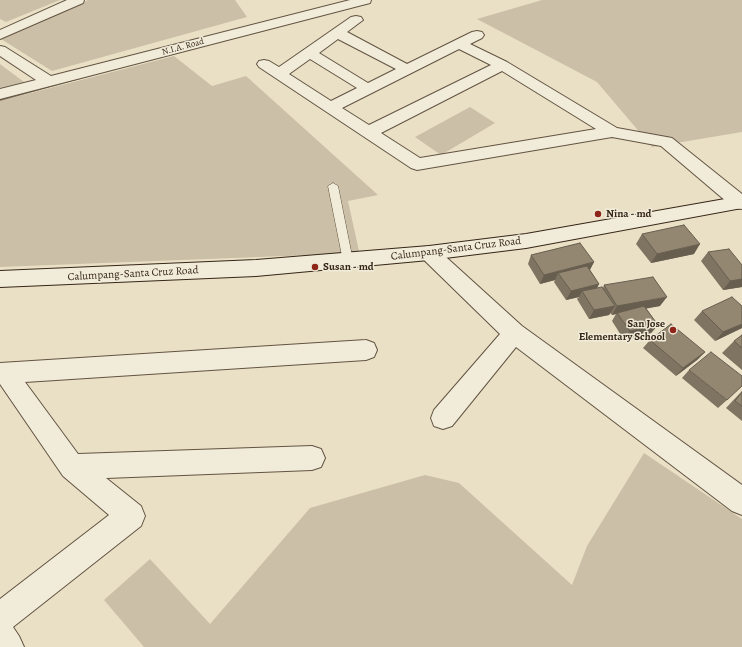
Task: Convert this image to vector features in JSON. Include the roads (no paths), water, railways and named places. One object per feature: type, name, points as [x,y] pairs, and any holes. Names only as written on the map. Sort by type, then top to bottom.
[{"type":"street","points":[[0,35],[78,0]]},
{"type":"street","name":"N.I.A. Road","points":[[0,94],[365,0]]},
{"type":"street","points":[[281,73],[356,20]]},
{"type":"street","points":[[338,33],[408,70]]},
{"type":"street","points":[[331,107],[478,35]]},
{"type":"street","points":[[460,44],[502,65],[612,132]]},
{"type":"street","points":[[0,50],[49,82]]},
{"type":"street","points":[[310,53],[368,89]]},
{"type":"street","points":[[264,64],[281,73],[417,164],[612,132],[666,142],[742,203]]},
{"type":"street","points":[[369,132],[502,65]]},
{"type":"street","name":"Calumpang-Santa Cruz Road","points":[[0,279],[256,268],[429,253],[526,241],[742,203]]},
{"type":"street","points":[[429,253],[514,333],[742,501]]},
{"type":"street","points":[[443,418],[514,333]]},
{"type":"street","points":[[2,372],[366,350]]},
{"type":"street","points":[[0,618],[132,516],[72,467],[2,372]]},
{"type":"street","points":[[72,467],[312,458]]},
{"type":"street","points":[[0,636],[8,647]]},
{"type":"lane","points":[[333,186],[348,261]]},
{"type":"waterway","points":[[0,100],[118,68]]},
{"type":"place","name":"Nina - md","points":[[598,214]]},
{"type":"place","name":"Susan - md","points":[[315,267]]},
{"type":"place","name":"San Jose Elementary School","points":[[673,330]]}]
